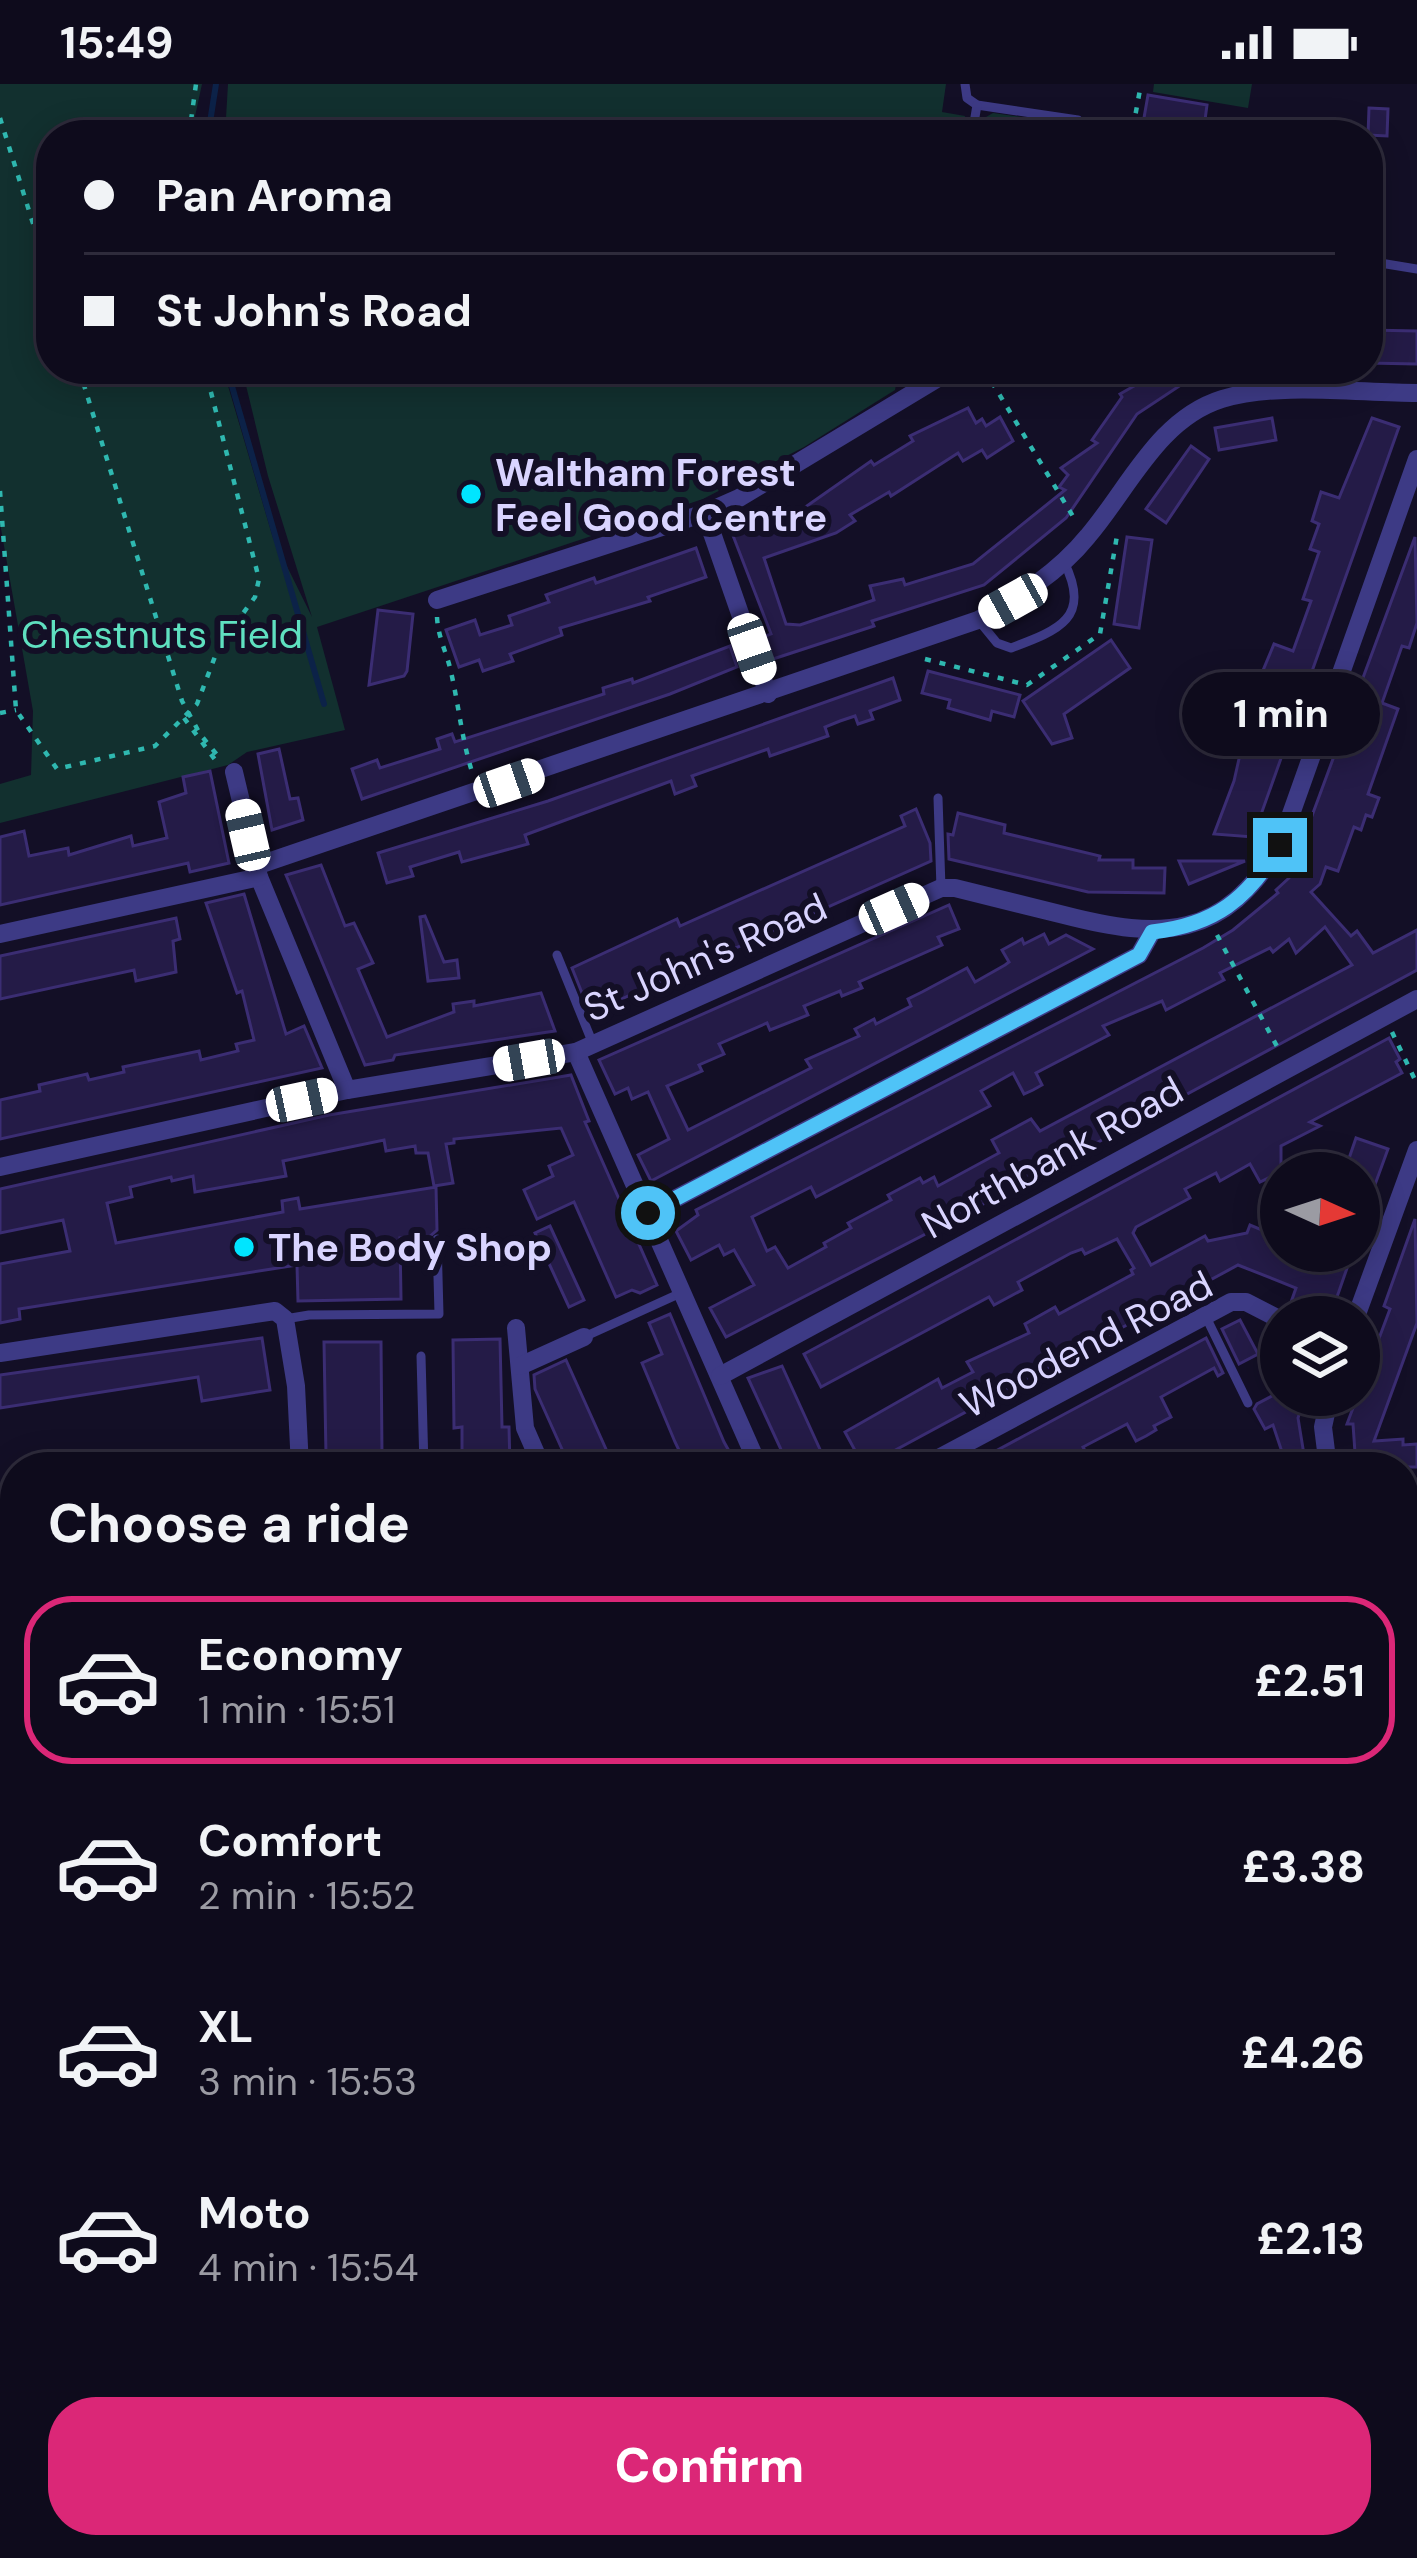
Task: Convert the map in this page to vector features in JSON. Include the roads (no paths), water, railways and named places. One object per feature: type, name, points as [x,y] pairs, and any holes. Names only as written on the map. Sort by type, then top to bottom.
[{"type":"street","points":[[437,600],[739,498],[928,384]]},
{"type":"street","points":[[0,934],[258,872],[978,620],[1013,601],[1064,562],[1165,435],[1198,407],[1265,392],[1417,393]]},
{"type":"street","points":[[941,888],[1152,932],[1209,920],[1261,877],[1280,845],[1417,459]]},
{"type":"street","points":[[704,513],[768,694]]},
{"type":"street","points":[[227,770],[258,872],[347,1090]]},
{"type":"street","name":"St John's Road","points":[[0,1167],[347,1090],[584,1048],[941,888]]},
{"type":"street","points":[[648,1213],[1139,955],[1152,932]]},
{"type":"street","name":"Northbank Road","points":[[720,1376],[1417,999]]},
{"type":"street","points":[[584,1048],[648,1213],[753,1452]]},
{"type":"street","points":[[1364,1296],[1417,1150]]},
{"type":"street","name":"Woodend Road","points":[[950,1452],[1238,1300],[1260,1310]]},
{"type":"street","points":[[0,1353],[275,1311],[285,1319],[296,1386],[299,1452]]},
{"type":"street","points":[[516,1328],[525,1427],[536,1452]]},
{"type":"street","points":[[520,1366],[584,1337]]},
{"type":"street","points":[[1325,1416],[1326,1452]]},
{"type":"lane","points":[[964,84],[967,98],[977,104],[1078,120]]},
{"type":"lane","points":[[974,120],[977,104]]},
{"type":"lane","points":[[1383,263],[1417,268]]},
{"type":"lane","points":[[978,620],[997,643],[1011,648],[1039,638],[1067,617],[1077,602],[1075,583],[1064,562]]},
{"type":"lane","points":[[938,798],[941,888]]},
{"type":"lane","points":[[557,956],[584,1048]]},
{"type":"lane","points":[[285,1319],[439,1314],[437,1239]]},
{"type":"lane","points":[[584,1337],[683,1292]]},
{"type":"lane","points":[[1205,1316],[1248,1403]]},
{"type":"lane","points":[[422,1356],[424,1452]]},
{"type":"waterway","points":[[210,120],[216,84]]},
{"type":"waterway","points":[[231,384],[324,704]]},
{"type":"place","name":"Waltham Forest Feel Good Centre","points":[[471,494]]},
{"type":"place","name":"The Body Shop","points":[[244,1247]]},
{"type":"park label","name":"Chestnuts Field","points":[[162,634]]}]
